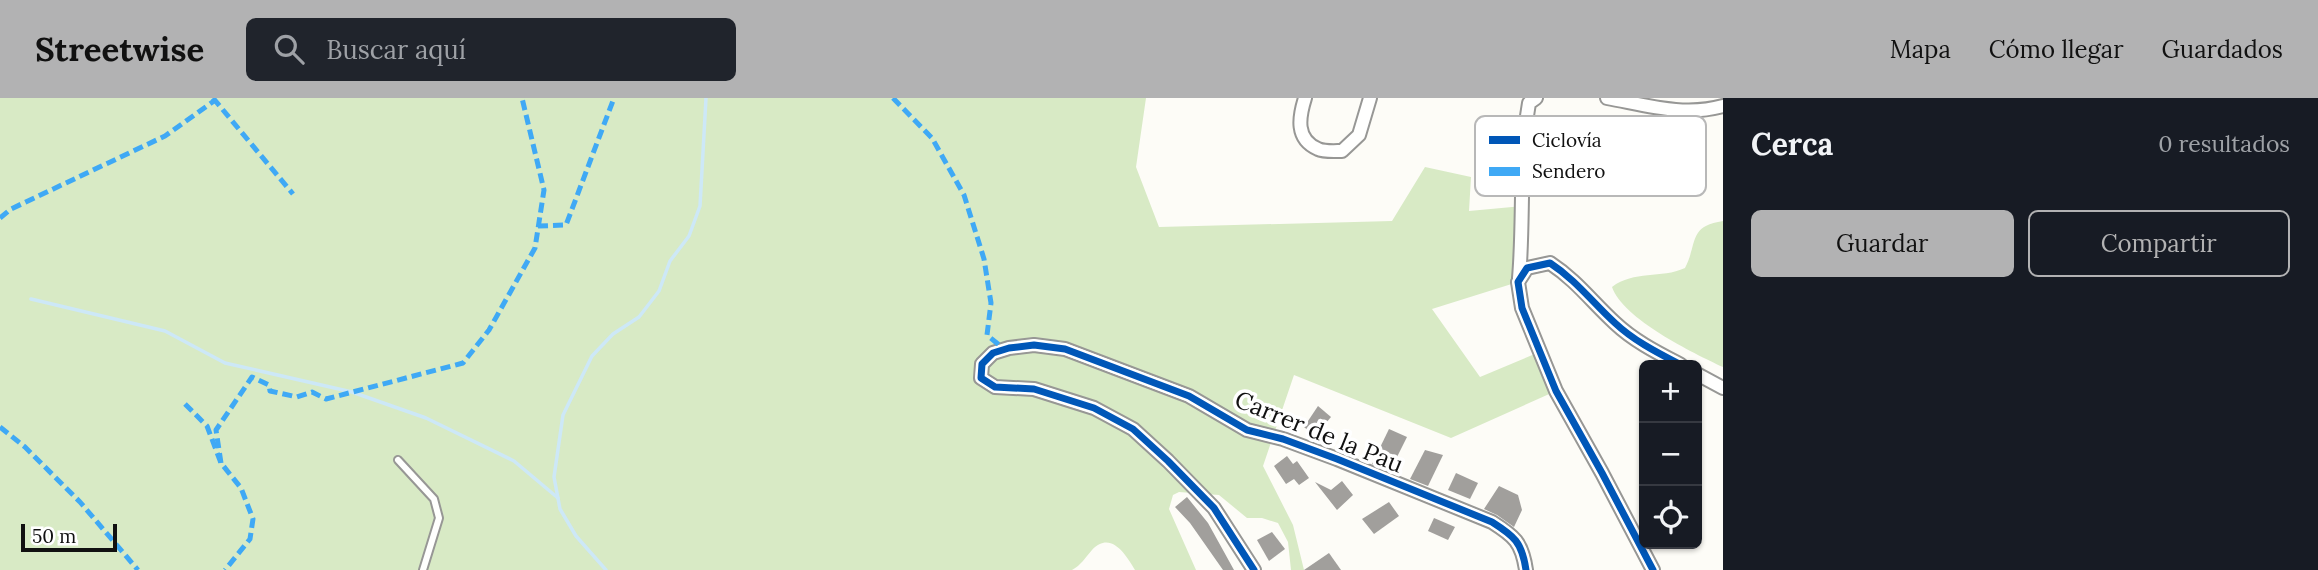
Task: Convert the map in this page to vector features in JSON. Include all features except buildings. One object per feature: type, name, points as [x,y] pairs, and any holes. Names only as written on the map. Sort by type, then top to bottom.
[{"type":"street","points":[[1305,98],[1298,120],[1305,138],[1319,150],[1342,151],[1359,135],[1370,98]]},
{"type":"street","points":[[1527,116],[1529,103],[1536,98]]},
{"type":"street","points":[[1607,98],[1674,111],[1705,111],[1723,106]]},
{"type":"street","points":[[1524,196],[1518,282],[1522,308],[1556,391],[1653,570]]},
{"type":"street","points":[[1518,282],[1527,268],[1550,263],[1580,287],[1616,324],[1653,351],[1671,360]]},
{"type":"street","name":"Carrer de la Pau","points":[[1254,570],[1214,508],[1133,429],[1094,408],[1034,389],[995,387],[981,378],[982,364],[993,353],[1009,348],[1034,345],[1065,349],[1189,396],[1247,430],[1283,439],[1337,459],[1492,522],[1514,536],[1525,558],[1526,570]]},
{"type":"street","points":[[1702,377],[1723,388]]},
{"type":"lane","points":[[398,460],[434,499],[439,518],[423,570]]},
{"type":"green space","points":[[0,98],[1146,98],[1136,167],[1159,227],[1392,221],[1425,167],[1471,177],[1469,211],[1523,206],[1518,282],[1432,309],[1480,377],[1537,353],[1556,391],[1451,438],[1294,375],[1263,466],[1293,525],[1304,570],[1291,570],[1288,542],[1278,523],[1262,518],[1247,518],[1219,495],[1179,492],[1173,495],[1169,509],[1196,570],[1135,570],[1117,547],[1105,543],[1092,550],[1072,570],[0,570]]},
{"type":"green space","points":[[1723,221],[1723,367],[1644,323],[1619,299],[1612,287],[1629,278],[1685,268],[1699,231],[1712,223]]},
{"type":"waterway","points":[[606,570],[576,536],[560,509],[554,477],[563,415],[592,356],[613,334],[639,317],[659,291],[670,261],[689,236],[700,206],[706,98]]},
{"type":"waterway","points":[[31,299],[165,331],[225,363],[352,392],[426,418],[514,461],[558,498]]},
{"type":"marked path","points":[[213,98],[293,194]]},
{"type":"marked path","points":[[221,463],[216,430],[252,377],[269,385],[270,391],[297,397],[312,392],[326,399],[463,363],[489,330],[535,248],[544,190],[522,98]]},
{"type":"marked path","points":[[538,226],[566,225],[614,98]]},
{"type":"marked path","points":[[893,98],[932,138],[964,195],[984,259],[991,303],[987,335],[1004,349]]},
{"type":"marked path","points":[[0,218],[11,209],[165,136],[214,101]]},
{"type":"marked path","points":[[185,404],[207,426],[221,463],[241,488],[253,519],[250,539],[225,570]]},
{"type":"marked path","points":[[0,427],[25,447],[80,502],[138,570]]},
{"type":"cycle path","points":[[1653,570],[1556,391],[1522,308],[1518,282],[1527,268],[1550,263],[1622,329],[1672,360]]},
{"type":"cycle path","points":[[1254,570],[1214,508],[1133,429],[1094,408],[1034,389],[995,387],[981,378],[982,364],[993,353],[1009,348],[1034,345],[1065,349],[1189,396],[1247,430],[1283,439],[1337,459],[1492,522],[1516,541],[1526,570]]}]
